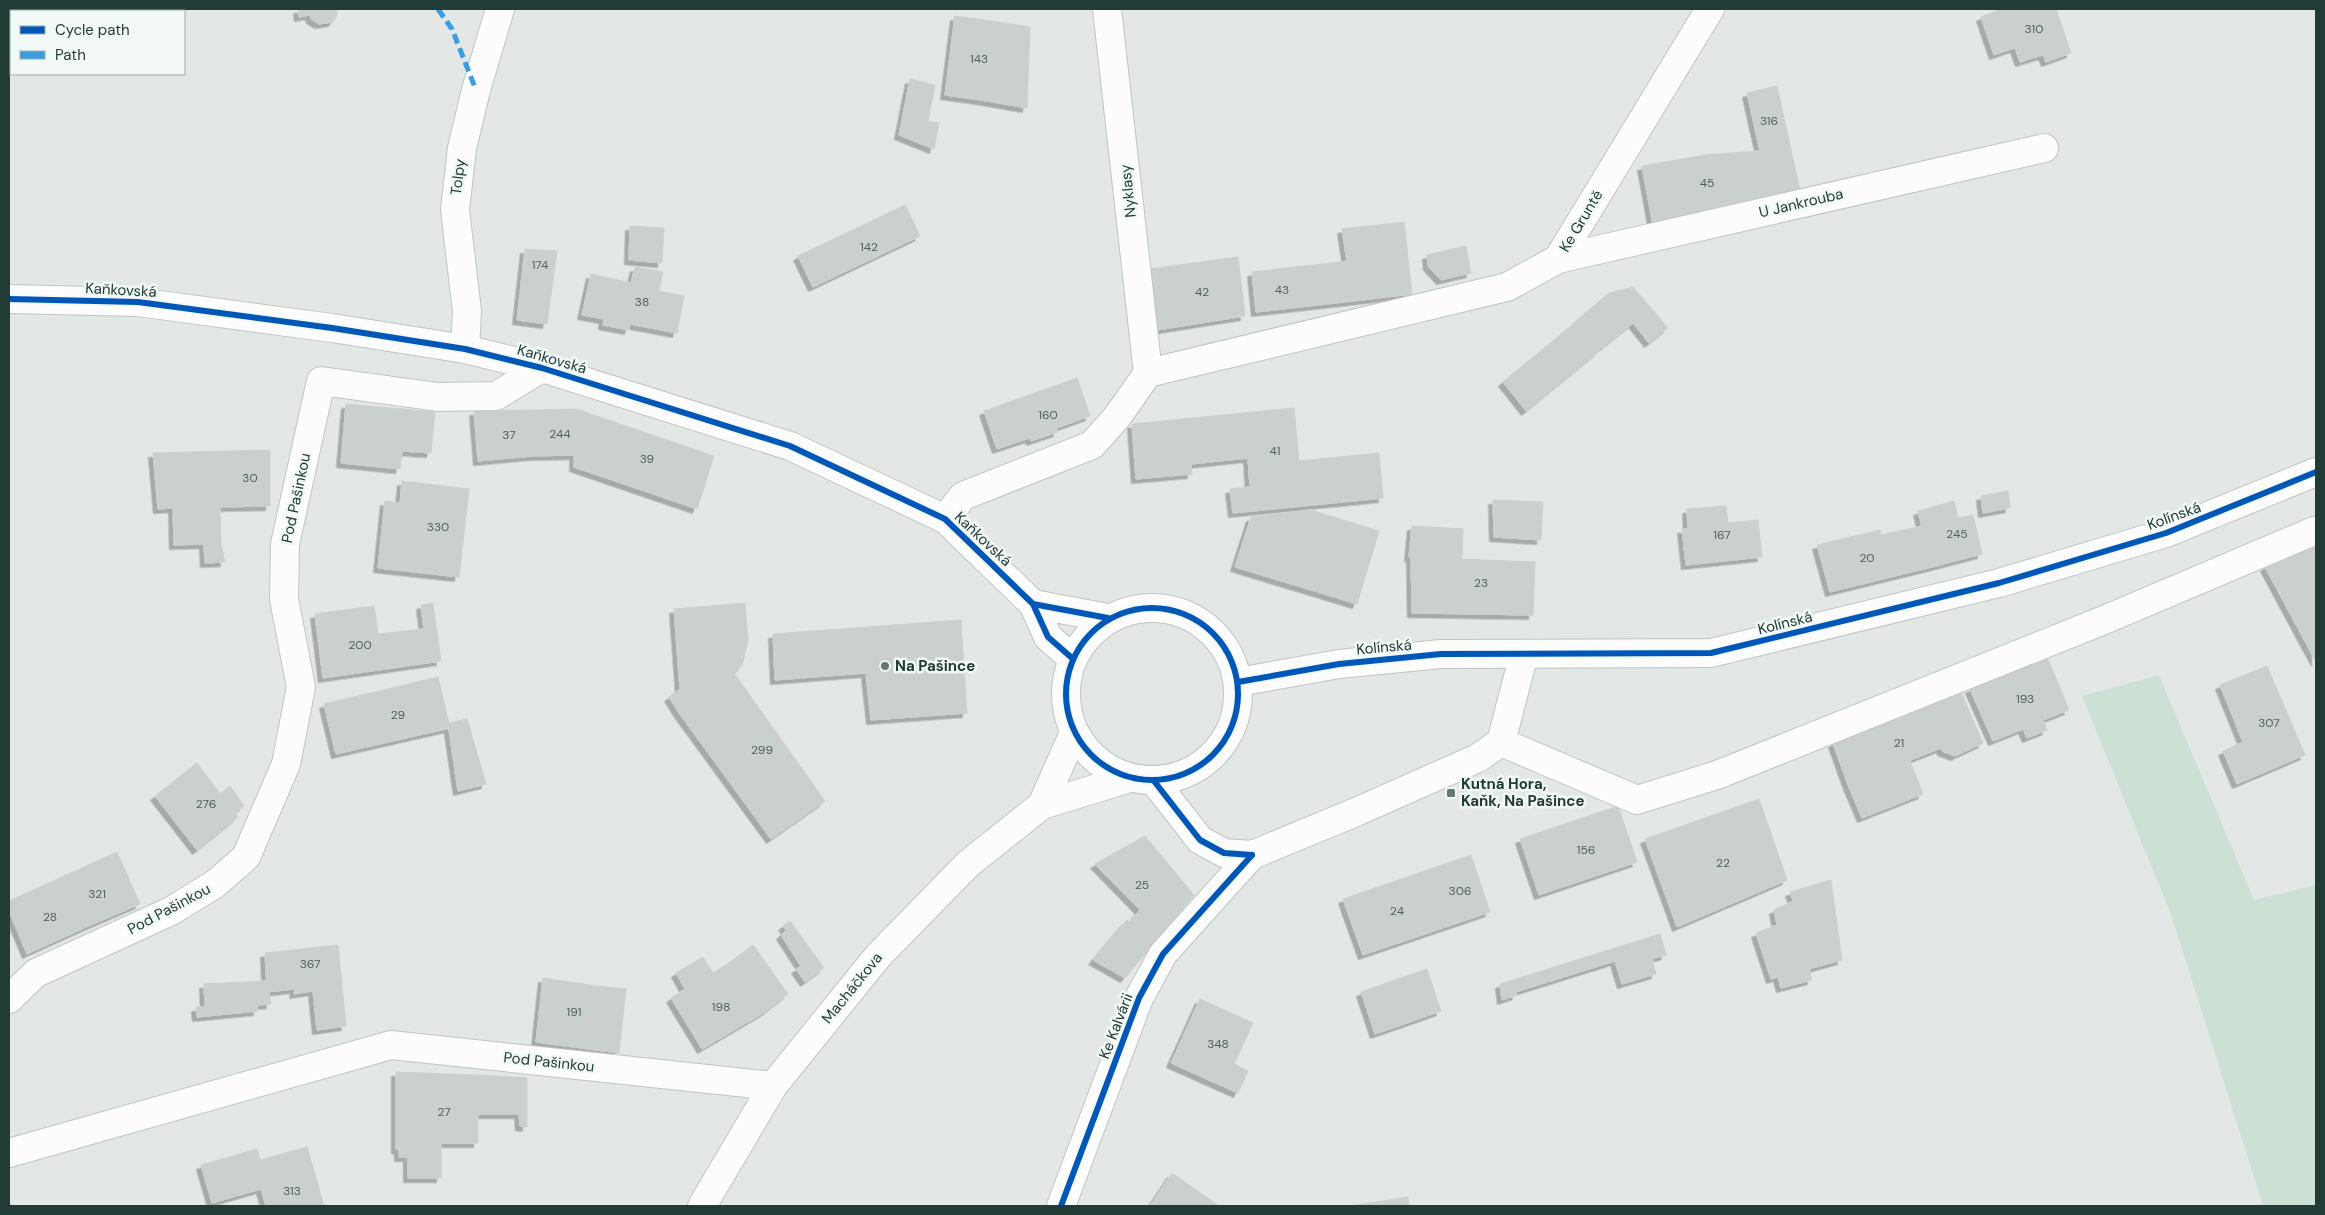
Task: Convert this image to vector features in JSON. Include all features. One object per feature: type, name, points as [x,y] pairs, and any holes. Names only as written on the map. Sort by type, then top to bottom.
[{"type":"street","name":"Tolpy","points":[[465,349],[467,311],[454,210],[462,148],[476,90],[500,9]]},
{"type":"street","name":"Nyklasy","points":[[1107,9],[1148,373]]},
{"type":"street","name":"Ke Gruntě","points":[[1148,373],[1507,287],[1558,258],[1710,9]]},
{"type":"street","name":"U Jankrouba","points":[[1558,258],[2044,148]]},
{"type":"street","name":"Kaňkovská","points":[[9,299],[138,302],[332,328],[465,349],[542,368],[790,446],[945,519],[1033,604]]},
{"type":"street","name":"Pod Pašinkou","points":[[9,999],[36,973],[171,911],[214,884],[246,857],[286,764],[301,687],[284,599],[285,544],[320,381],[438,397],[496,396],[542,368]]},
{"type":"street","points":[[945,519],[964,496],[1092,445],[1117,417],[1148,373]]},
{"type":"street","name":"Kolínská","points":[[1238,682],[1339,664],[1441,654],[1711,653],[1999,583],[2139,542],[2176,530],[2316,472]]},
{"type":"street","points":[[1501,742],[1637,800],[1718,775],[2104,620],[2314,532]]},
{"type":"street","points":[[1033,604],[1108,618]]},
{"type":"street","points":[[1033,604],[1048,637],[1072,658]]},
{"type":"street","points":[[1042,805],[1142,779],[1178,777],[1200,766],[1218,750],[1231,730],[1238,707],[1238,682],[1230,655],[1213,632],[1190,616],[1162,607],[1135,608],[1108,618],[1087,635],[1072,658],[1066,683],[1066,708],[1074,733],[1088,753],[1107,768],[1142,779],[1200,840],[1224,853],[1252,855],[1356,812],[1478,758],[1501,742],[1524,654]]},
{"type":"street","points":[[1042,805],[1074,733]]},
{"type":"street","name":"Macháčkova","points":[[702,1206],[773,1086],[878,956],[968,864],[1042,805]]},
{"type":"street","name":"Ke Kalvárii","points":[[1061,1206],[1139,998],[1163,954],[1252,855]]},
{"type":"street","name":"Pod Pašinkou","points":[[9,1153],[391,1045],[773,1086]]},
{"type":"green space","points":[[2159,675],[2254,900],[2316,885],[2316,1206],[2263,1206],[2172,917],[2082,696]]},
{"type":"building","points":[[298,9],[342,9],[337,10],[337,15],[333,22],[319,24],[311,19],[310,15],[299,17]]},
{"type":"building","points":[[2001,9],[2056,9],[2071,53],[2046,62],[2043,55],[2020,62],[2015,48],[1994,55],[1981,17]]},
{"type":"building","points":[[955,16],[991,21],[981,100],[945,95]]},
{"type":"building","points":[[991,21],[1030,27],[1027,108],[981,100]]},
{"type":"building","points":[[910,79],[935,85],[928,121],[939,123],[934,149],[899,135]]},
{"type":"building","points":[[1777,86],[1800,191],[1761,200],[1758,151],[1760,151],[1747,93]]},
{"type":"building","points":[[1758,151],[1761,200],[1653,225],[1642,166],[1705,155]]},
{"type":"building","points":[[905,205],[920,236],[813,287],[798,256]]},
{"type":"building","points":[[1404,222],[1412,294],[1353,301],[1342,229]]},
{"type":"building","points":[[630,226],[664,228],[662,263],[629,260]]},
{"type":"building","points":[[1466,246],[1471,273],[1441,280],[1428,266],[1427,255]]},
{"type":"building","points":[[525,249],[557,251],[547,324],[517,320]]},
{"type":"building","points":[[1238,257],[1245,316],[1157,330],[1149,269]]},
{"type":"building","points":[[1348,261],[1353,301],[1256,312],[1252,272]]},
{"type":"building","points":[[635,267],[663,272],[659,291],[684,296],[677,333],[630,324],[629,330],[603,325],[604,319],[582,315],[591,274],[631,283]]},
{"type":"building","points":[[1633,287],[1668,328],[1649,343],[1633,323],[1598,351],[1576,321],[1609,293]]},
{"type":"building","points":[[1577,321],[1599,351],[1526,411],[1503,382]]},
{"type":"building","points":[[1077,378],[1090,416],[1057,428],[1058,432],[1031,441],[1030,438],[997,449],[984,411]]},
{"type":"building","points":[[346,404],[435,412],[431,453],[402,451],[400,469],[341,463]]},
{"type":"building","points":[[1294,408],[1299,461],[1379,453],[1383,498],[1233,513],[1230,489],[1250,487],[1248,458],[1191,464],[1192,474],[1136,479],[1132,424]]},
{"type":"building","points":[[576,409],[714,456],[697,509],[574,467]]},
{"type":"building","points":[[576,409],[575,455],[532,456],[530,410]]},
{"type":"building","points":[[530,410],[532,456],[478,461],[474,411]]},
{"type":"building","points":[[270,450],[270,506],[220,507],[221,544],[225,562],[205,563],[204,544],[174,545],[173,508],[158,509],[153,453]]},
{"type":"building","points":[[402,481],[469,489],[459,577],[378,568],[385,501],[400,503]]},
{"type":"building","points":[[2008,491],[2010,508],[1983,513],[1981,496]]},
{"type":"building","points":[[1493,500],[1543,502],[1541,540],[1494,537]]},
{"type":"building","points":[[1954,501],[1958,518],[1973,515],[1982,554],[1932,567],[1918,511]]},
{"type":"building","points":[[1726,506],[1728,523],[1758,520],[1762,557],[1686,565],[1682,529],[1688,529],[1687,509]]},
{"type":"building","points":[[1311,510],[1379,531],[1357,604],[1235,567],[1251,517]]},
{"type":"building","points":[[1412,526],[1463,529],[1462,559],[1409,557]]},
{"type":"building","points":[[1922,526],[1932,567],[1830,592],[1817,545],[1880,530],[1881,535]]},
{"type":"building","points":[[2316,536],[2316,662],[2265,567]]},
{"type":"building","points":[[1411,557],[1535,562],[1533,615],[1412,613]]},
{"type":"building","points":[[433,603],[441,661],[323,678],[315,614],[374,606],[378,634],[424,629],[421,605]]},
{"type":"building","points":[[745,603],[748,640],[742,666],[679,713],[669,697],[680,689],[674,609]]},
{"type":"building","points":[[961,620],[967,713],[871,720],[866,673],[775,680],[773,634]]},
{"type":"building","points":[[2047,657],[2069,710],[2043,720],[2047,730],[2027,738],[2023,729],[1993,741],[1970,689]]},
{"type":"building","points":[[2267,666],[2305,755],[2237,784],[2223,751],[2243,742],[2220,685]]},
{"type":"building","points":[[734,673],[825,801],[771,839],[679,713]]},
{"type":"building","points":[[438,677],[450,728],[336,754],[324,704]]},
{"type":"building","points":[[1961,692],[1983,743],[1955,756],[1942,751],[1941,748],[1848,785],[1833,743]]},
{"type":"building","points":[[467,719],[486,784],[458,791],[448,723]]},
{"type":"building","points":[[1910,761],[1923,794],[1862,818],[1848,785]]},
{"type":"building","points":[[197,763],[220,794],[230,786],[244,806],[235,813],[238,817],[197,850],[155,796]]},
{"type":"building","points":[[1759,799],[1787,880],[1677,927],[1645,839]]},
{"type":"building","points":[[1618,806],[1637,862],[1539,895],[1520,839]]},
{"type":"building","points":[[1145,836],[1194,895],[1125,978],[1093,960],[1127,920],[1129,922],[1140,910],[1095,864]]},
{"type":"building","points":[[117,852],[140,904],[84,928],[62,877]]},
{"type":"building","points":[[1471,855],[1490,912],[1431,932],[1410,876]]},
{"type":"building","points":[[1410,876],[1431,932],[1363,955],[1343,899]]},
{"type":"building","points":[[62,877],[84,928],[27,954],[9,911],[9,901]]},
{"type":"building","points":[[1831,880],[1842,960],[1809,969],[1812,980],[1781,988],[1778,977],[1771,979],[1756,933],[1777,925],[1774,910],[1793,901],[1790,892]]},
{"type":"building","points":[[790,921],[824,968],[805,982],[796,969],[801,966],[781,935],[786,930],[783,926]]},
{"type":"building","points":[[1660,934],[1666,955],[1652,959],[1656,974],[1622,984],[1615,961],[1516,992],[1517,995],[1502,1000],[1500,984]]},
{"type":"building","points":[[338,945],[346,1026],[317,1030],[313,991],[294,994],[295,989],[267,992],[265,953]]},
{"type":"building","points":[[753,945],[788,994],[765,1012],[729,963]]},
{"type":"building","points":[[703,957],[713,973],[729,963],[765,1012],[702,1049],[671,998],[685,989],[676,973]]},
{"type":"building","points":[[1427,969],[1441,1011],[1410,1022],[1395,980]]},
{"type":"building","points":[[543,978],[596,986],[589,1049],[536,1042]]},
{"type":"building","points":[[1395,980],[1410,1022],[1375,1034],[1361,992]]},
{"type":"building","points":[[267,981],[271,1004],[257,1005],[258,1011],[197,1017],[196,1007],[205,1007],[204,984]]},
{"type":"building","points":[[596,986],[626,989],[619,1053],[589,1049]]},
{"type":"building","points":[[1200,999],[1253,1023],[1234,1064],[1248,1071],[1238,1093],[1171,1063]]},
{"type":"building","points":[[396,1072],[477,1075],[478,1143],[441,1143],[441,1178],[408,1178],[408,1157],[399,1157],[399,1150],[396,1149]]},
{"type":"building","points":[[477,1075],[527,1078],[527,1127],[520,1126],[519,1114],[477,1114]]},
{"type":"building","points":[[307,1147],[324,1206],[266,1206],[261,1189],[212,1203],[201,1165],[257,1149],[260,1160]]},
{"type":"building","points":[[1172,1173],[1219,1206],[1150,1206]]},
{"type":"building","points":[[1408,1197],[1409,1206],[1350,1206]]},
{"type":"marked path","points":[[438,9],[452,29],[476,90]]},
{"type":"cycle path","points":[[9,299],[138,302],[332,328],[465,349],[542,368],[790,446],[945,519],[1033,604],[1048,637],[1072,658]]},
{"type":"cycle path","points":[[1238,682],[1339,664],[1441,654],[1711,653],[1999,583],[2166,533],[2316,472]]},
{"type":"cycle path","points":[[1033,604],[1108,618]]},
{"type":"cycle path","points":[[1160,608],[1177,611],[1193,618],[1207,627],[1219,639],[1235,669],[1238,694],[1237,711],[1232,727],[1219,749],[1207,761],[1177,777],[1144,780],[1127,777],[1111,770],[1097,761],[1085,749],[1069,719],[1066,686],[1069,669],[1076,653],[1085,639],[1097,627],[1127,611],[1160,608]]},
{"type":"cycle path","points":[[1154,781],[1200,840],[1224,853],[1252,855]]},
{"type":"cycle path","points":[[1061,1206],[1139,998],[1163,954],[1252,855]]},
{"type":"place","name":"Na Pašince","points":[[885,666]]},
{"type":"place","name":"Kutná Hora, Kaňk, Na Pašince","points":[[1451,793]]}]
